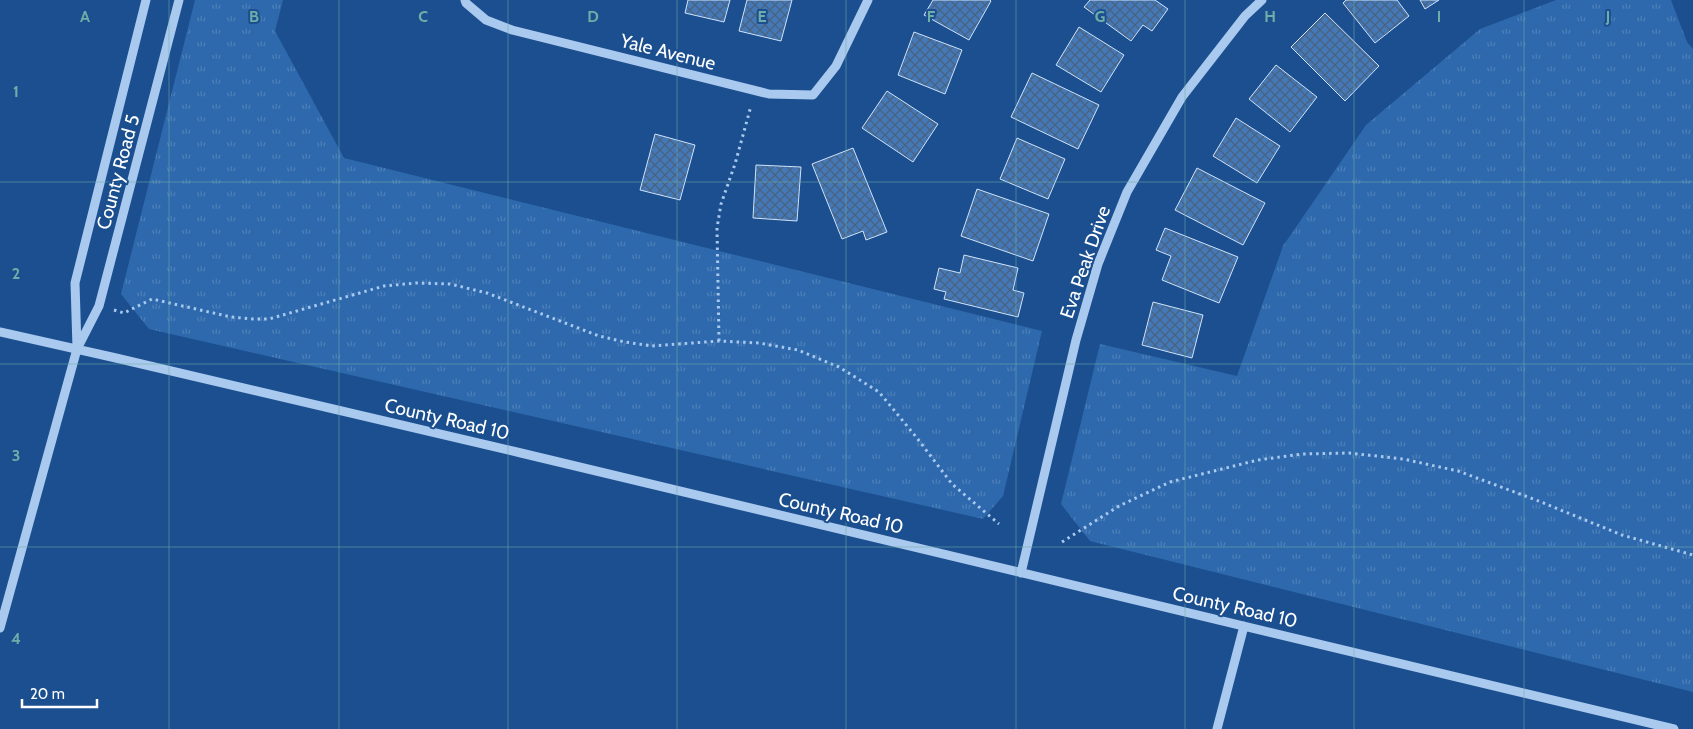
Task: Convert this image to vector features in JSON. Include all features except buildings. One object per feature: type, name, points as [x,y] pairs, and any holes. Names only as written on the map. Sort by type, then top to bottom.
[{"type":"street","name":"County Road 5","points":[[77,349],[75,283],[146,0]]},
{"type":"street","name":"County Road 5","points":[[0,628],[4,595],[77,349],[99,306],[179,0]]},
{"type":"street","name":"Yale Avenue","points":[[465,1],[486,20],[512,30],[769,94],[812,95],[836,66],[868,0]]},
{"type":"street","name":"Eva Peak Drive","points":[[1021,573],[1076,340],[1098,264],[1127,192],[1182,97],[1245,16],[1262,0]]},
{"type":"street","name":"County Road 10","points":[[0,332],[1674,729]]},
{"type":"street","points":[[1217,729],[1244,626]]},
{"type":"path","points":[[719,341],[717,228],[722,204],[750,108]]},
{"type":"path","points":[[99,306],[124,313],[152,298],[231,316],[269,319],[384,286],[416,283],[450,284],[487,293],[599,336],[625,342],[652,346],[719,341],[759,343],[798,350],[839,367],[880,392],[952,484],[999,524]]},
{"type":"path","points":[[1062,542],[1119,506],[1170,482],[1258,460],[1302,454],[1349,453],[1403,459],[1458,471],[1622,534],[1693,555]]},
{"type":"green space","points":[[195,0],[283,0],[275,31],[344,158],[1042,331],[1003,496],[983,519],[149,329],[121,294]]},
{"type":"green space","points":[[1556,0],[1671,0],[1687,42],[1693,49],[1693,692],[1090,541],[1061,504],[1100,344],[1237,376],[1283,246],[1366,125],[1480,29]]}]
